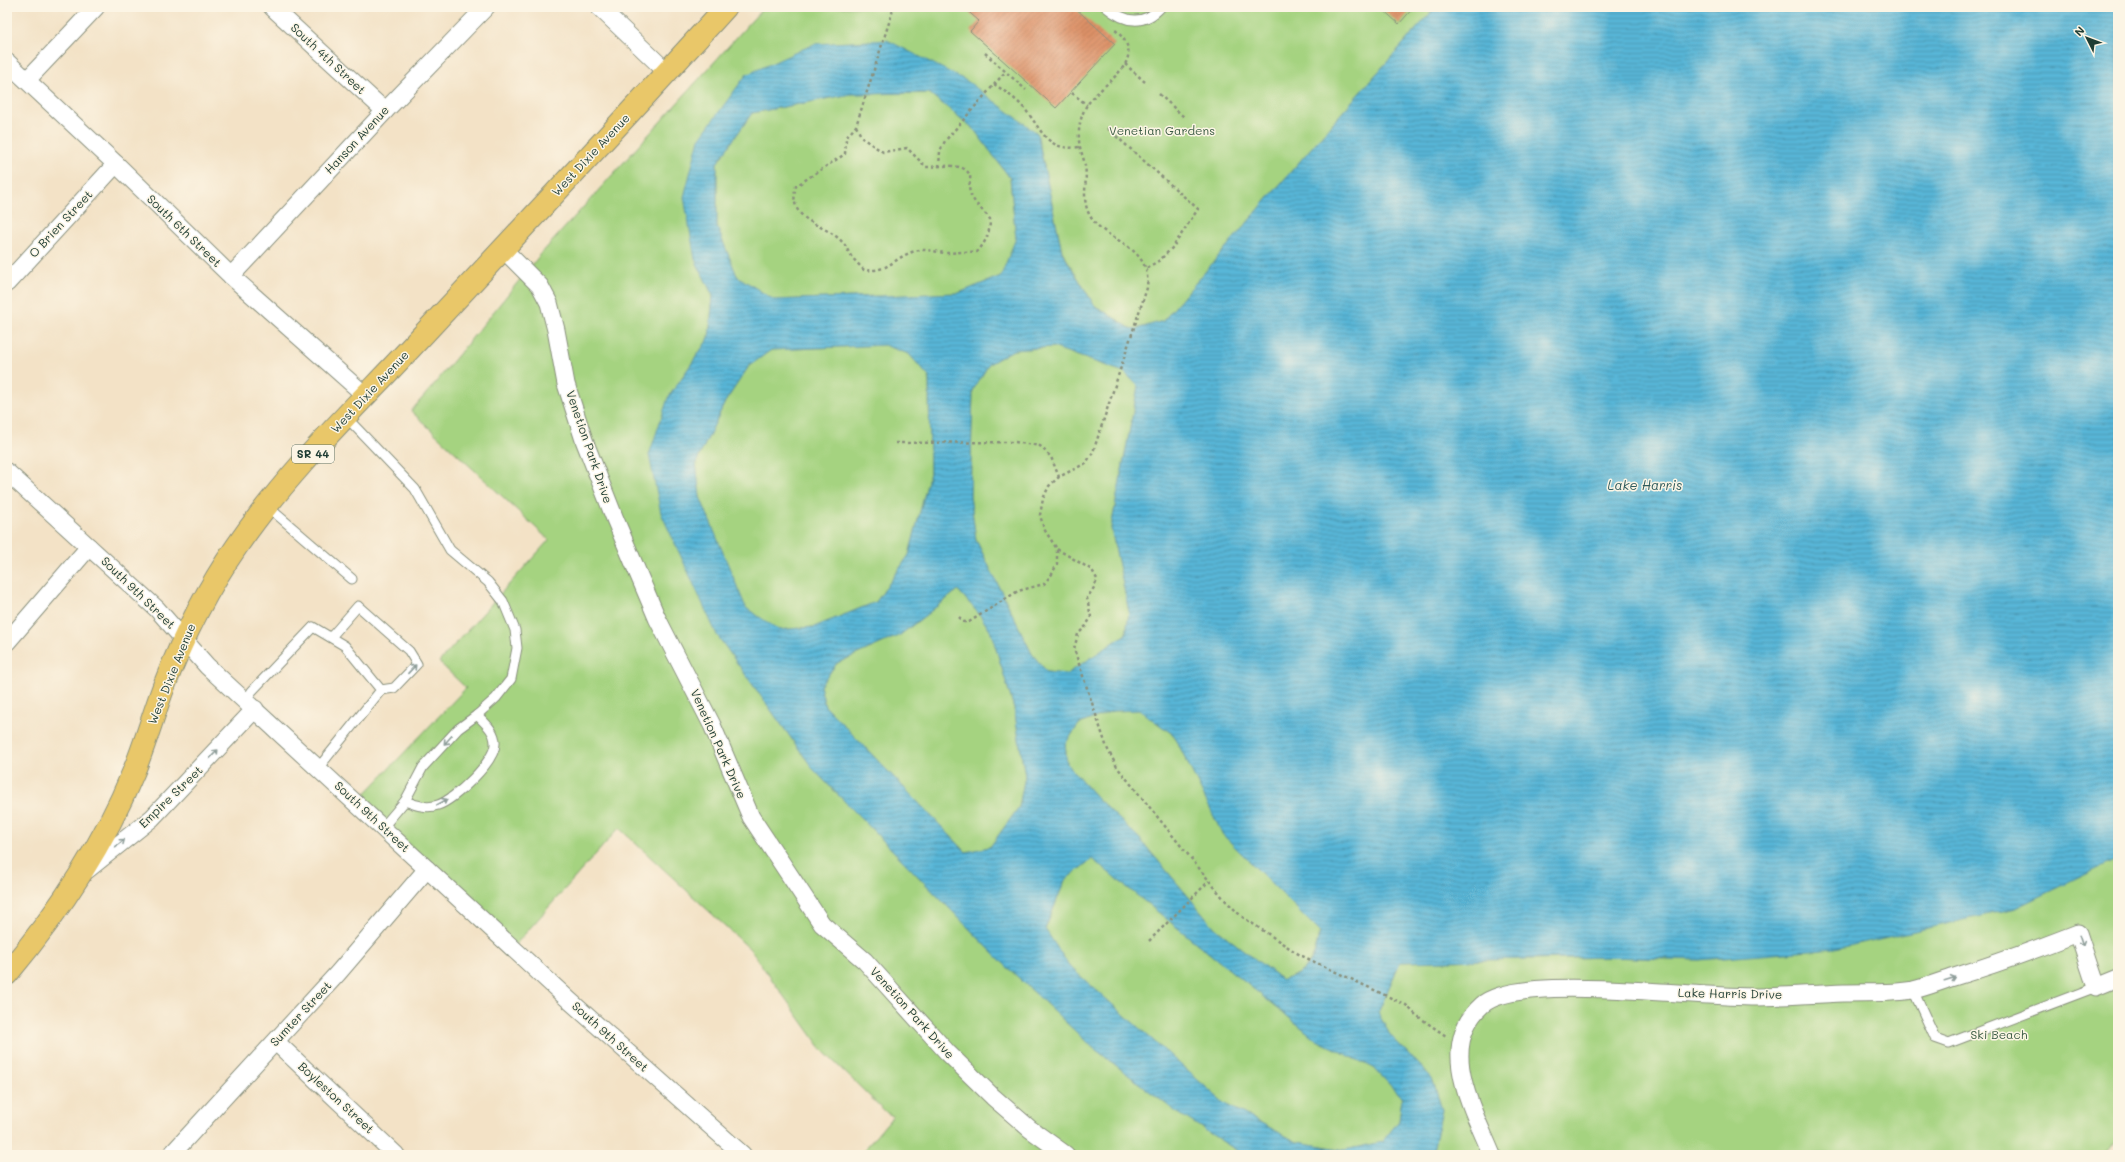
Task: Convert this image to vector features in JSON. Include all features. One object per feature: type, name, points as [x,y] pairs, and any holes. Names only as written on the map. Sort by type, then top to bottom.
[{"type":"main road","name":"West Dixie Avenue","points":[[7,974],[38,937],[79,876],[98,844],[134,773],[164,687],[184,638],[216,580],[237,546],[267,506],[346,417],[726,7]]},
{"type":"street","points":[[27,80],[96,7]]},
{"type":"street","name":"South 4th Street","points":[[272,7],[385,111]]},
{"type":"street","name":"Hanson Avenue","points":[[230,276],[385,111],[486,7]]},
{"type":"street","points":[[599,7],[667,72]]},
{"type":"street","name":"South 6th Street","points":[[7,62],[116,164],[230,276],[366,396]]},
{"type":"street","name":"O Brien Street","points":[[7,283],[116,164]]},
{"type":"street","name":"Venetion Park Drive","points":[[503,249],[540,286],[549,304],[556,330],[566,384],[584,440],[614,519],[657,618],[712,725],[751,817],[822,924],[865,960],[947,1052],[988,1092],[1030,1129],[1066,1155]]},
{"type":"street","name":"South 9th Street","points":[[7,472],[157,609],[207,666],[570,1001],[743,1155]]},
{"type":"street","points":[[7,642],[89,547]]},
{"type":"street","name":"Empire Street","points":[[79,876],[152,818],[250,705]]},
{"type":"street","name":"Sumter Street","points":[[171,1155],[338,973],[427,869]]},
{"type":"street","name":"Lake Harris Drive","points":[[1492,1155],[1463,1081],[1460,1059],[1461,1041],[1472,1016],[1483,1004],[1492,998],[1538,989],[1607,989],[1752,997],[1913,990],[1995,965],[2078,933],[2096,987]]},
{"type":"street","points":[[2096,987],[2118,978]]},
{"type":"street","name":"Boyleston Street","points":[[276,1042],[396,1155]]},
{"type":"lane","points":[[1106,7],[1119,17],[1137,21],[1150,17],[1162,7]]},
{"type":"lane","points":[[346,417],[415,489],[450,550],[488,582],[503,601],[515,630],[517,648],[511,679],[496,698],[458,729],[423,767],[405,801],[383,827]]},
{"type":"lane","points":[[267,506],[352,579]]},
{"type":"lane","points":[[318,767],[381,690],[394,688],[417,664],[408,651],[358,606],[331,637]]},
{"type":"lane","points":[[250,705],[252,691],[313,627],[345,646],[381,690]]},
{"type":"lane","points":[[405,801],[422,807],[438,805],[474,777],[491,758],[495,750],[493,734],[477,715]]},
{"type":"lane","points":[[1913,990],[1935,1038],[1949,1043],[2096,987]]},
{"type":"path","points":[[856,126],[862,138],[883,152],[907,148],[926,167],[955,166],[965,170],[970,176],[970,191],[974,200],[990,219],[990,232],[983,245],[977,252],[946,253],[931,250],[916,250],[878,271],[864,270],[852,257],[843,243],[829,231],[814,225],[803,217],[796,205],[794,194],[796,186],[845,154],[846,138],[856,126],[884,34],[894,7]]},
{"type":"path","points":[[1109,24],[1127,41],[1129,56],[1125,64],[1087,105],[1080,126],[1080,147],[1085,164],[1084,196],[1089,213],[1101,229],[1129,246],[1145,269],[1148,281],[1093,452],[1086,463],[1059,476],[1049,486],[1043,499],[1040,514],[1044,529],[1057,549],[1092,570],[1097,579],[1095,586],[1087,598],[1091,617],[1086,626],[1078,634],[1074,649],[1107,748],[1127,780],[1209,881],[1241,916],[1300,955],[1406,1005],[1438,1032],[1450,1038],[1461,1041]]},
{"type":"path","points":[[985,53],[1026,90]]},
{"type":"path","points":[[1125,64],[1145,82]]},
{"type":"path","points":[[939,167],[940,151],[950,134],[1006,72]]},
{"type":"path","points":[[994,84],[1022,106],[1049,141],[1063,147],[1080,147]]},
{"type":"path","points":[[1072,93],[1087,105]]},
{"type":"path","points":[[1159,94],[1184,117]]},
{"type":"path","points":[[1107,128],[1198,209],[1173,247],[1160,260],[1145,269]]},
{"type":"path","points":[[895,443],[1015,442],[1040,446],[1051,457],[1059,476]]},
{"type":"path","points":[[959,617],[964,622],[969,622],[1018,591],[1044,584],[1057,564],[1057,549]]},
{"type":"path","points":[[1149,941],[1209,881]]},
{"type":"green space","name":"Venetian Gardens","points":[[764,7],[1436,7],[1331,125],[1163,321],[1133,330],[1094,305],[1062,251],[1037,133],[887,40],[699,139],[695,259],[713,296],[709,338],[668,398],[717,635],[814,770],[1002,962],[1091,1046],[1175,1111],[1244,1155],[860,1155],[893,1116],[887,1113],[823,1051],[750,949],[619,828],[515,945],[358,801],[466,688],[439,662],[549,540],[411,411],[540,255]]},
{"type":"green space","points":[[929,93],[973,128],[1010,178],[1016,239],[1001,276],[959,293],[774,300],[737,276],[717,227],[717,163],[752,113],[851,94]]},
{"type":"green space","points":[[884,345],[909,354],[929,377],[930,473],[909,555],[876,602],[814,627],[778,630],[745,608],[700,497],[696,463],[725,402],[749,366],[771,350]]},
{"type":"green space","points":[[1053,347],[1124,372],[1138,386],[1111,528],[1129,612],[1126,634],[1067,675],[1047,672],[1032,654],[976,540],[970,496],[973,390],[989,364],[1013,350]]},
{"type":"green space","points":[[958,590],[980,615],[991,632],[1014,708],[1025,776],[1019,807],[990,847],[966,852],[825,706],[820,686],[837,663],[900,635]]},
{"type":"green space","points":[[1139,710],[1174,735],[1223,835],[1320,932],[1315,950],[1309,963],[1299,973],[1282,980],[1215,928],[1138,837],[1097,798],[1067,764],[1065,744],[1079,724],[1112,711]]},
{"type":"green space","name":"Ski Beach","points":[[2118,858],[2118,1140],[2104,1155],[1426,1155],[1433,1151],[1442,1110],[1432,1078],[1390,1035],[1378,1013],[1400,962],[1610,957],[1699,960],[2016,908]]},
{"type":"green space","points":[[1092,859],[1317,1040],[1374,1068],[1402,1098],[1399,1121],[1382,1142],[1345,1150],[1297,1142],[1225,1104],[1070,967],[1045,930],[1065,880]]},
{"type":"water","name":"Lake Harris","points":[[1436,7],[2118,7],[2118,859],[2016,908],[1835,949],[1699,960],[1610,957],[1400,962],[1378,1013],[1390,1035],[1432,1078],[1442,1110],[1433,1151],[1426,1155],[1244,1155],[1175,1111],[1091,1046],[1002,962],[814,770],[717,635],[661,513],[649,455],[668,398],[709,338],[713,296],[695,259],[684,197],[699,139],[746,75],[814,44],[887,40],[967,81],[1037,133],[1062,252],[1094,305],[1133,330],[1163,321],[1331,125]],"holes":[[[929,93],[973,128],[1010,178],[1016,238],[1001,276],[959,293],[774,300],[737,276],[717,227],[717,163],[752,113],[851,94]],[[884,345],[909,354],[929,377],[930,473],[909,555],[876,602],[814,627],[779,630],[746,608],[700,497],[696,463],[725,402],[749,366],[771,350]],[[1053,347],[1124,372],[1138,386],[1111,528],[1129,612],[1126,634],[1067,674],[1047,672],[1032,654],[976,540],[970,496],[973,390],[989,364],[1013,350]],[[958,590],[980,615],[991,632],[1014,708],[1025,776],[1019,807],[990,847],[966,852],[825,706],[820,686],[837,663],[900,635]],[[1139,710],[1174,735],[1223,835],[1320,932],[1313,957],[1310,963],[1300,973],[1282,980],[1215,928],[1138,837],[1097,798],[1067,764],[1065,744],[1079,724],[1112,711]],[[1092,859],[1317,1040],[1374,1068],[1402,1098],[1399,1121],[1382,1142],[1345,1150],[1297,1142],[1225,1104],[1070,967],[1045,929],[1065,880]]]},
{"type":"building","points":[[963,7],[1074,7],[1115,44],[1056,108],[970,31],[979,21]]},
{"type":"building","points":[[1380,7],[1414,7],[1399,24]]}]
